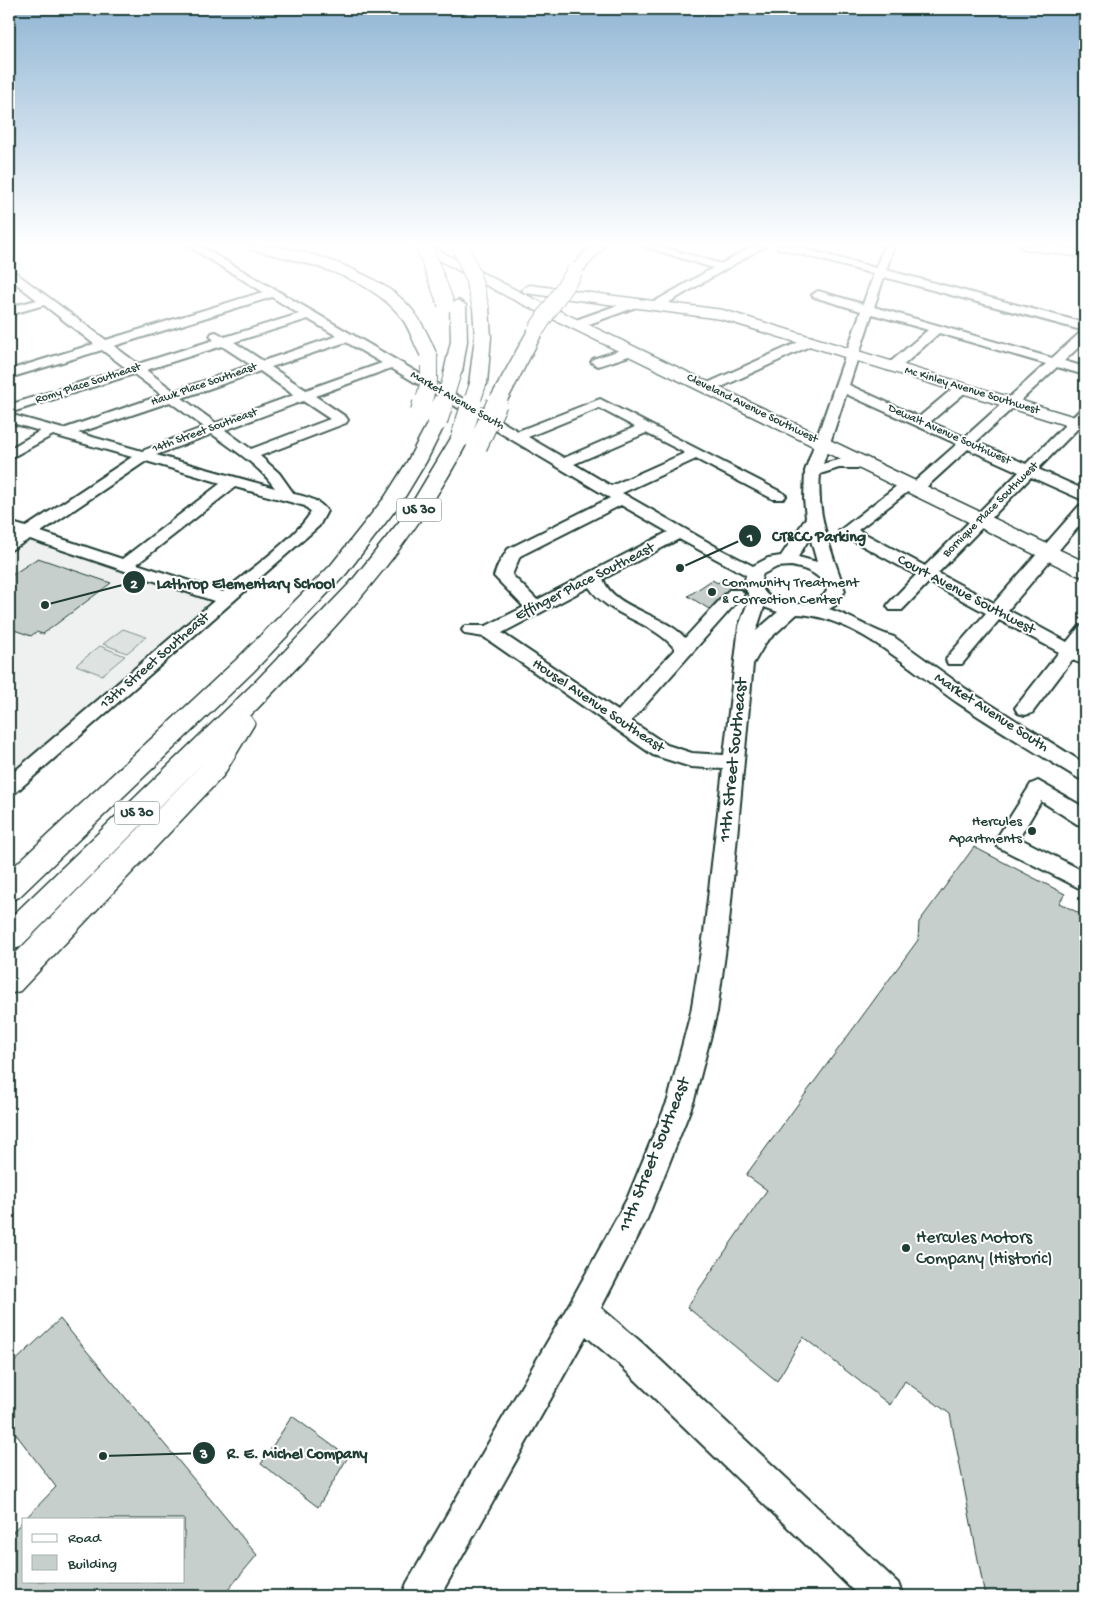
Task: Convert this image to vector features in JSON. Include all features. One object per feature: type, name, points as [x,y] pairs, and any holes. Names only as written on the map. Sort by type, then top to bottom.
[{"type":"main road","points":[[412,321],[422,335],[429,356],[429,417]]},
{"type":"main road","name":"US 30","points":[[9,889],[232,678],[319,590],[366,537],[414,469],[429,417],[454,365],[459,341],[455,321]]},
{"type":"main road","points":[[469,441],[482,354],[481,321]]},
{"type":"main road","points":[[469,441],[500,398],[542,321]]},
{"type":"main road","name":"Cleveland Avenue Southwest","points":[[571,321],[1085,570]]},
{"type":"main road","name":"Mc Kinley Avenue Southwest","points":[[743,321],[1012,404],[1082,421]]},
{"type":"main road","name":"US 30","points":[[9,938],[264,688],[368,577],[422,535],[449,495],[469,441]]},
{"type":"main road","points":[[9,981],[214,769],[264,688]]},
{"type":"street","points":[[72,321],[250,455],[272,474],[288,497]]},
{"type":"street","points":[[11,371],[184,321]]},
{"type":"street","points":[[193,321],[340,420],[250,455]]},
{"type":"street","name":"Romy Place Southeast","points":[[9,409],[288,321]]},
{"type":"street","name":"Market Avenue South","points":[[321,321],[697,541],[714,553],[754,574]]},
{"type":"street","points":[[577,324],[585,321]]},
{"type":"street","points":[[812,520],[779,562],[754,574],[752,581],[753,589],[759,597],[770,604],[791,610],[812,610],[824,606],[834,597],[836,584],[830,576],[812,520],[810,493],[813,471],[864,321]]},
{"type":"street","points":[[909,321],[1085,371]]},
{"type":"street","points":[[1062,321],[1085,327]]},
{"type":"street","points":[[893,367],[937,329]]},
{"type":"street","points":[[913,486],[1012,404],[1085,335]]},
{"type":"street","name":"Hawk Place Southeast","points":[[9,455],[55,432],[171,396],[348,337]]},
{"type":"street","points":[[708,388],[810,341]]},
{"type":"street","points":[[598,362],[630,351]]},
{"type":"street","name":"14th Street Southeast","points":[[9,546],[141,457],[163,446],[392,363]]},
{"type":"street","name":"Dewalt Avenue Southwest","points":[[841,387],[1085,496]]},
{"type":"street","points":[[921,422],[962,388]]},
{"type":"street","points":[[517,437],[600,403],[778,496]]},
{"type":"street","points":[[9,418],[141,457],[288,497]]},
{"type":"street","name":"Bornique Place Southwest","points":[[896,606],[1029,471],[1082,421]]},
{"type":"street","points":[[563,464],[647,427]]},
{"type":"street","points":[[535,608],[503,576],[506,564],[514,553],[616,495],[697,453]]},
{"type":"street","points":[[813,471],[838,464],[865,464]]},
{"type":"street","points":[[125,565],[232,482]]},
{"type":"street","name":"Court Avenue Southwest","points":[[913,486],[846,530],[926,575],[1077,655]]},
{"type":"street","name":"13th Street Southeast","points":[[9,787],[307,529],[319,512],[311,503],[288,497]]},
{"type":"street","points":[[955,660],[1085,509]]},
{"type":"street","points":[[9,527],[226,599]]},
{"type":"street","name":"Effinger Place Southeast","points":[[480,631],[535,608],[681,532]]},
{"type":"street","name":"Market Avenue South","points":[[697,541],[779,562]]},
{"type":"street","points":[[779,562],[810,564],[830,576]]},
{"type":"street","points":[[594,578],[596,587],[605,595],[664,629],[685,650]]},
{"type":"street","points":[[618,723],[735,594]]},
{"type":"street","name":"11th Street Southeast","points":[[420,1596],[582,1312],[636,1209],[681,1100],[704,1012],[716,934],[748,626],[759,597]]},
{"type":"street","name":"Market Avenue South","points":[[834,597],[899,650],[1010,728],[1085,773]]},
{"type":"street","name":"11th Street Southeast","points":[[744,665],[759,639],[791,610]]},
{"type":"street","name":"Market Avenue South","points":[[812,610],[841,620],[899,650]]},
{"type":"street","name":"Housel Avenue Southeast","points":[[480,631],[656,747],[673,755],[696,760],[734,763]]},
{"type":"street","points":[[1025,708],[1077,655],[1085,631]]},
{"type":"street","points":[[1085,818],[1038,789],[1006,841],[1085,882]]},
{"type":"street","points":[[582,1312],[630,1353],[885,1596]]},
{"type":"shaded area","points":[[27,533],[226,599],[9,787],[9,546]]},
{"type":"shaded area","points":[[123,629],[146,637],[127,653],[103,644]]},
{"type":"shaded area","points":[[100,646],[125,656],[102,675],[76,665]]},
{"type":"building","points":[[38,558],[111,583],[43,634],[36,632],[31,636],[9,628],[9,577]]},
{"type":"building","name":"Community Treatment & Correction Center","points":[[722,579],[735,587],[728,589],[709,609],[688,596],[712,580],[718,583]]},
{"type":"building","name":"Hercules Motors Company (Historic)","points":[[974,847],[1065,894],[1059,903],[1085,916],[1085,1596],[985,1596],[950,1414],[905,1381],[890,1405],[803,1337],[777,1381],[687,1307],[767,1190],[746,1175],[918,940],[919,922]]},
{"type":"building","points":[[60,1319],[257,1555],[223,1596],[9,1596],[9,1536],[22,1522],[22,1582],[185,1582],[185,1518],[26,1518],[56,1487],[9,1425],[9,1367]]},
{"type":"building","points":[[292,1416],[348,1457],[318,1507],[261,1464]]},
{"type":"place","name":"CT&CC Parking","points":[[680,568]]},
{"type":"place","name":"Community Treatment & Correction Center","points":[[712,592]]},
{"type":"place","name":"Lathrop Elementary School","points":[[45,605]]},
{"type":"place","name":"Hercules Apartments","points":[[1032,831]]},
{"type":"place","name":"Hercules Motors Company (Historic)","points":[[906,1248]]},
{"type":"place","name":"R. E. Michel Company","points":[[103,1456]]}]
